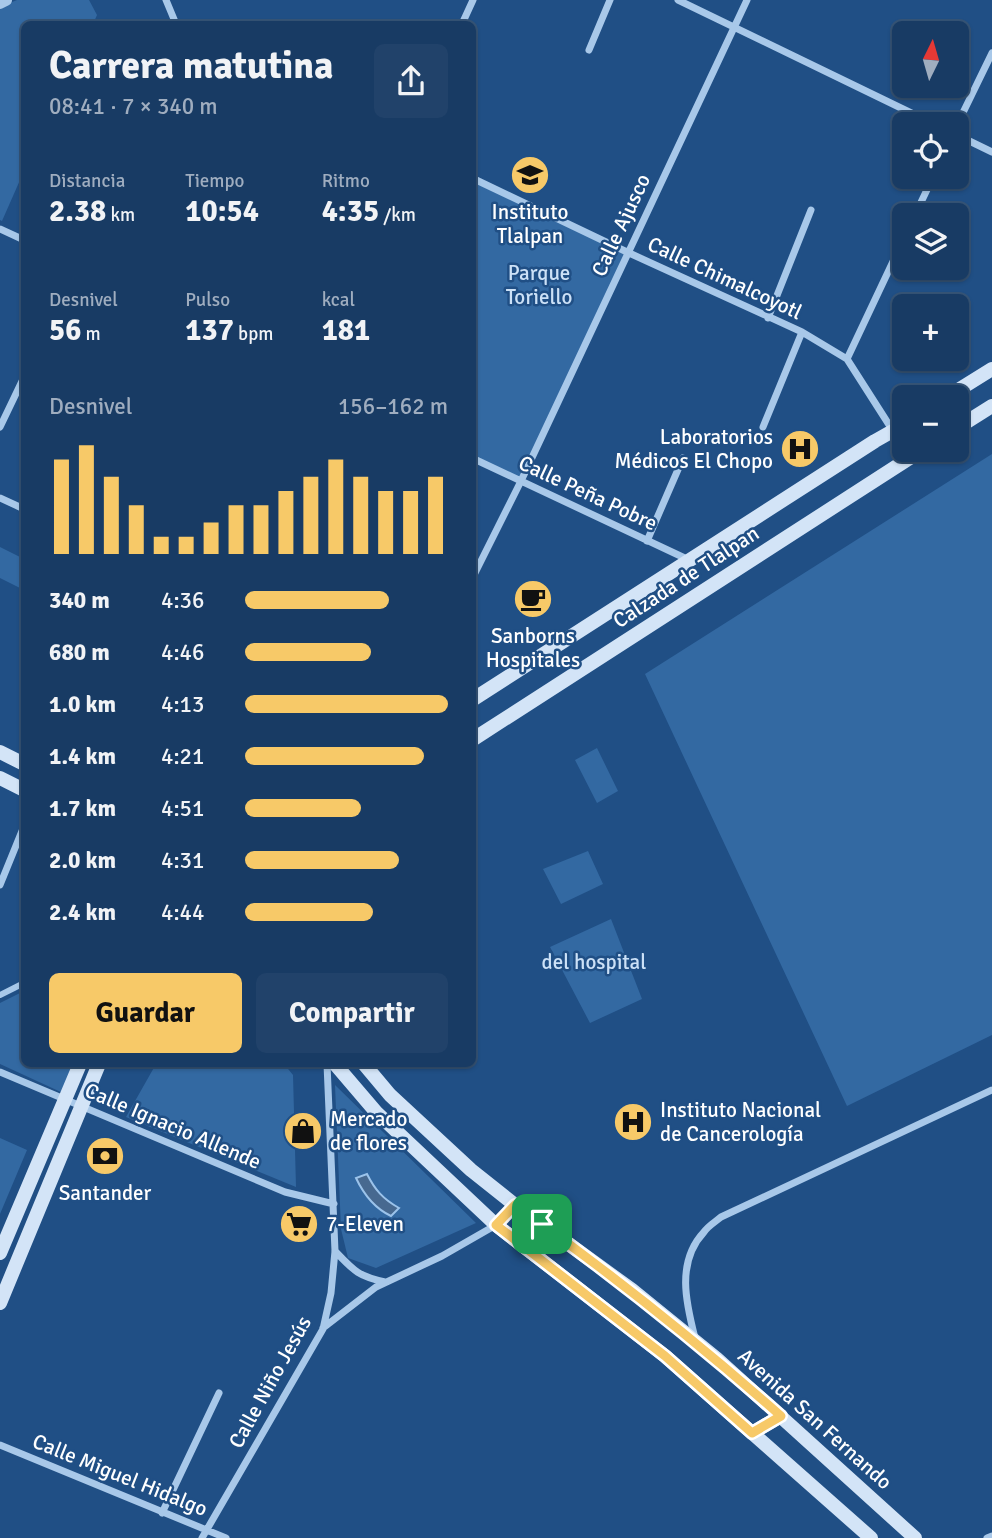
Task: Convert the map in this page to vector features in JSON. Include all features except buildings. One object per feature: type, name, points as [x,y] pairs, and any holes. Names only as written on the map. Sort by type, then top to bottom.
[{"type":"main road","points":[[966,385],[992,369]]},
{"type":"main road","points":[[969,420],[992,406]]},
{"type":"main road","name":"Calzada de Tlalpan","points":[[476,697],[892,432]]},
{"type":"main road","name":"Calzada de Tlalpan","points":[[476,737],[903,462]]},
{"type":"main road","points":[[0,752],[21,762]]},
{"type":"main road","points":[[0,778],[21,788]]},
{"type":"main road","points":[[0,1253],[79,1067]]},
{"type":"main road","points":[[0,1303],[98,1067]]},
{"type":"main road","points":[[338,1067],[376,1112],[496,1225],[665,1356],[871,1538]]},
{"type":"main road","name":"Avenida San Fernando","points":[[367,1067],[390,1095],[471,1170],[632,1290],[696,1342],[915,1538]]},
{"type":"main road","points":[[530,1251],[538,1251],[546,1243],[542,1224]]},
{"type":"main road","points":[[752,1433],[781,1416]]},
{"type":"street","points":[[0,3],[6,0]]},
{"type":"street","points":[[166,0],[175,21]]},
{"type":"street","points":[[463,21],[473,0]]},
{"type":"street","points":[[589,50],[610,0]]},
{"type":"street","points":[[678,0],[909,112]]},
{"type":"street","name":"Calle Ajusco","points":[[476,571],[747,0]]},
{"type":"street","points":[[963,112],[992,53]]},
{"type":"street","points":[[969,141],[992,152]]},
{"type":"street","name":"Calle Chimalcoyotl","points":[[476,179],[627,253],[802,332],[847,359],[892,419]]},
{"type":"street","points":[[768,317],[811,210]]},
{"type":"street","points":[[0,229],[21,239]]},
{"type":"street","points":[[847,359],[892,264]]},
{"type":"street","points":[[763,427],[802,332]]},
{"type":"street","points":[[0,427],[21,383]]},
{"type":"street","points":[[647,541],[683,458]]},
{"type":"street","name":"Calle Peña Pobre","points":[[476,460],[689,560]]},
{"type":"street","points":[[0,498],[21,508]]},
{"type":"street","points":[[0,885],[21,833]]},
{"type":"street","points":[[0,995],[21,984]]},
{"type":"street","name":"Calle Niño Jesús","points":[[202,1538],[323,1329],[331,1293],[335,1251],[327,1067]]},
{"type":"street","name":"Calle Ignacio Allende","points":[[0,1072],[285,1192],[334,1204]]},
{"type":"street","points":[[696,1342],[686,1305],[685,1269],[692,1249],[704,1232],[721,1217],[992,1090]]},
{"type":"street","points":[[323,1329],[385,1282],[442,1256],[496,1225],[515,1205]]},
{"type":"street","points":[[335,1251],[355,1272],[366,1278],[385,1282]]},
{"type":"street","points":[[162,1513],[219,1393]]},
{"type":"street","name":"Calle Miguel Hidalgo","points":[[0,1445],[226,1538]]},
{"type":"street","points":[[987,1538],[992,1536]]},
{"type":"green space","points":[[17,0],[89,0],[97,15],[94,21],[21,21],[21,178],[2,221],[0,220],[0,7]]},
{"type":"green space","name":"Parque Toriello","points":[[476,179],[627,252],[521,481],[476,459]]},
{"type":"green space","points":[[992,454],[992,1035],[847,1106],[645,674]]},
{"type":"green space","points":[[0,547],[21,558],[21,588],[0,578]]},
{"type":"green space","points":[[597,748],[618,791],[597,803],[575,760]]},
{"type":"green space","points":[[588,851],[603,884],[561,904],[543,869]]},
{"type":"green space","name":"del hospital","points":[[611,919],[642,999],[590,1023],[550,947]]},
{"type":"green space","points":[[21,992],[21,1067],[75,1067],[63,1093],[0,1064],[0,1003]]},
{"type":"green space","points":[[154,1067],[286,1067],[293,1075],[296,1187],[126,1117]]},
{"type":"green space","points":[[335,1085],[476,1223],[376,1268],[348,1258],[341,1229]]},
{"type":"green space","points":[[0,1138],[27,1150],[0,1214]]},
{"type":"shaded area","points":[[367,1174],[380,1194],[399,1208],[391,1216],[375,1205],[359,1184],[356,1178]]},
{"type":"place","name":"Instituto Tlalpan","points":[[530,175]]},
{"type":"place","name":"Laboratorios Médicos El Chopo","points":[[800,449]]},
{"type":"place","name":"Sanborns Hospitales","points":[[533,599]]},
{"type":"place","name":"Instituto Nacional de Cancerología","points":[[633,1122]]},
{"type":"place","name":"Mercado de flores","points":[[303,1131]]},
{"type":"place","name":"Santander","points":[[105,1156]]},
{"type":"place","name":"7-Eleven","points":[[299,1224]]},
{"type":"route","points":[[515,1205],[542,1224],[632,1290],[717,1359],[781,1416],[752,1433],[665,1356],[496,1225],[515,1205]]}]
